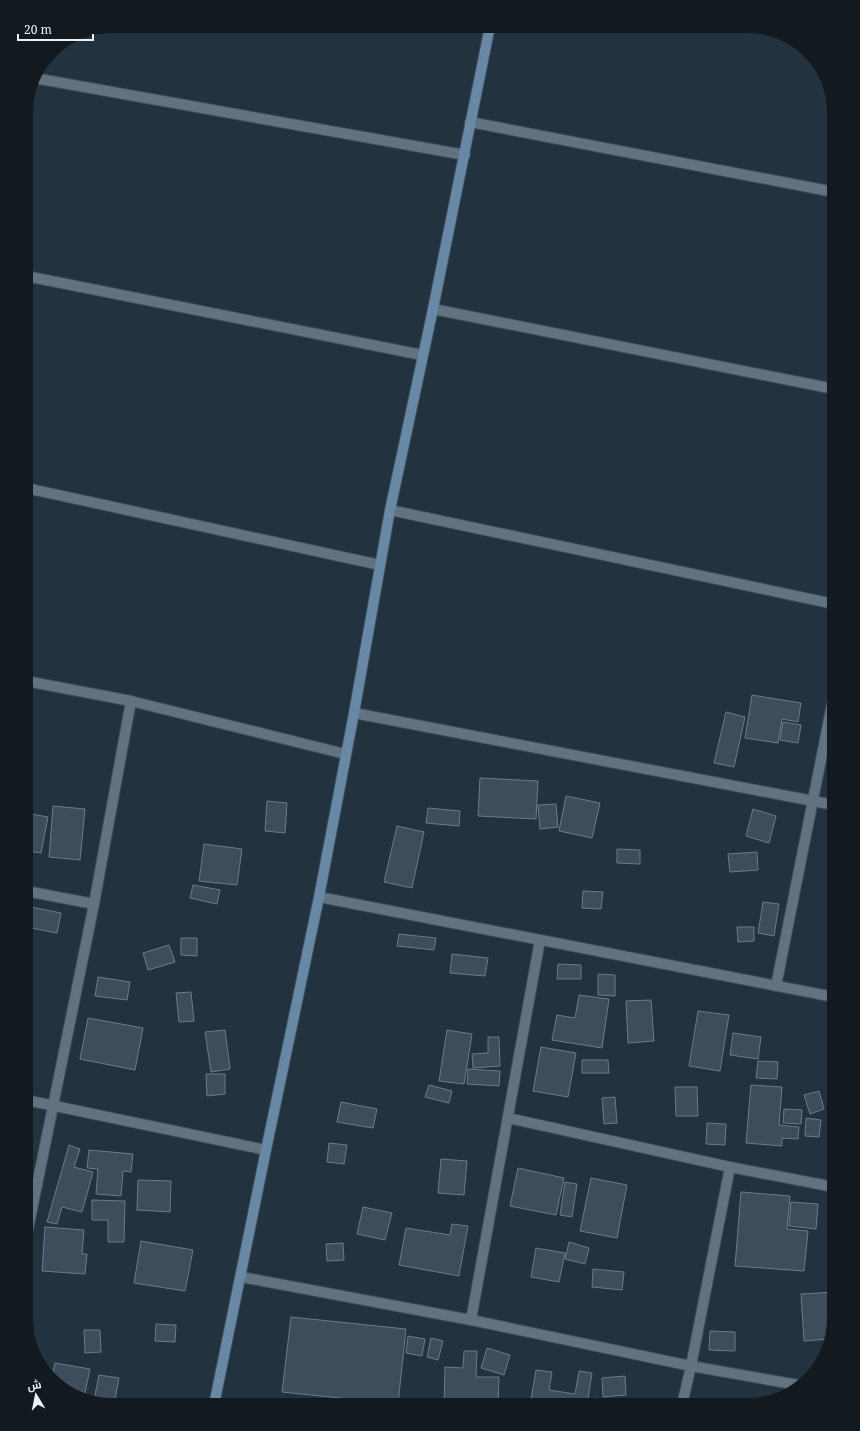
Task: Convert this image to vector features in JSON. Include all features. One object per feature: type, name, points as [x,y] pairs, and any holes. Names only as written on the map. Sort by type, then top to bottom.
[{"type":"street","points":[[215,1398],[319,897],[390,510],[465,155],[470,122],[489,33]]},
{"type":"street","points":[[40,79],[465,155]]},
{"type":"street","points":[[470,122],[827,191]]},
{"type":"street","points":[[33,277],[422,355]]},
{"type":"street","points":[[433,309],[827,388]]},
{"type":"street","points":[[33,490],[380,565]]},
{"type":"street","points":[[390,510],[827,603]]},
{"type":"street","points":[[33,682],[131,702],[345,754]]},
{"type":"street","points":[[33,1205],[94,904],[131,702]]},
{"type":"street","points":[[354,712],[827,804]]},
{"type":"street","points":[[776,986],[827,730]]},
{"type":"street","points":[[33,892],[94,904]]},
{"type":"street","points":[[319,897],[827,996]]},
{"type":"street","points":[[471,1320],[540,940]]},
{"type":"street","points":[[33,1102],[266,1150]]},
{"type":"street","points":[[508,1118],[730,1167],[827,1186]]},
{"type":"street","points":[[684,1398],[730,1167]]},
{"type":"street","points":[[241,1276],[471,1320],[691,1366],[793,1384]]},
{"type":"building","points":[[752,695],[801,703],[798,722],[782,719],[778,743],[745,738]]},
{"type":"building","points":[[726,712],[745,717],[734,767],[714,763]]},
{"type":"building","points":[[783,722],[801,725],[798,743],[780,740]]},
{"type":"building","points":[[480,778],[538,781],[536,819],[478,816]]},
{"type":"building","points":[[566,796],[600,803],[592,838],[559,831]]},
{"type":"building","points":[[267,801],[287,803],[285,833],[265,831]]},
{"type":"building","points":[[556,804],[558,827],[540,829],[538,805]]},
{"type":"building","points":[[53,806],[85,809],[80,860],[49,857]]},
{"type":"building","points":[[428,808],[460,811],[459,826],[426,823]]},
{"type":"building","points":[[753,809],[776,816],[769,843],[746,836]]},
{"type":"building","points":[[33,814],[48,817],[41,853],[33,852]]},
{"type":"building","points":[[397,826],[424,832],[412,888],[384,882]]},
{"type":"building","points":[[204,844],[242,849],[237,885],[199,881]]},
{"type":"building","points":[[617,849],[640,850],[640,864],[617,863]]},
{"type":"building","points":[[757,852],[758,870],[730,872],[728,854]]},
{"type":"building","points":[[193,885],[220,890],[217,904],[190,898]]},
{"type":"building","points":[[583,891],[603,892],[601,909],[582,908]]},
{"type":"building","points":[[763,902],[779,904],[774,936],[758,933]]},
{"type":"building","points":[[33,907],[61,913],[57,933],[33,928]]},
{"type":"building","points":[[737,927],[754,927],[754,941],[738,942]]},
{"type":"building","points":[[399,934],[436,938],[434,950],[397,946]]},
{"type":"building","points":[[181,938],[197,938],[197,956],[181,955]]},
{"type":"building","points":[[169,945],[175,962],[148,970],[143,953]]},
{"type":"building","points":[[452,954],[488,958],[485,976],[450,973]]},
{"type":"building","points":[[558,964],[581,965],[581,979],[557,979]]},
{"type":"building","points":[[598,974],[615,975],[615,996],[598,995]]},
{"type":"building","points":[[98,977],[130,982],[127,1000],[95,996]]},
{"type":"building","points":[[191,992],[194,1021],[179,1022],[176,993]]},
{"type":"building","points":[[579,995],[609,999],[602,1048],[552,1040],[557,1015],[575,1018]]},
{"type":"building","points":[[651,1000],[654,1041],[628,1043],[626,1001]]},
{"type":"building","points":[[698,1011],[729,1015],[720,1071],[689,1066]]},
{"type":"building","points":[[88,1018],[143,1028],[135,1070],[80,1059]]},
{"type":"building","points":[[225,1030],[230,1069],[211,1072],[205,1032]]},
{"type":"building","points":[[447,1030],[472,1034],[464,1084],[439,1081]]},
{"type":"building","points":[[733,1033],[761,1037],[758,1059],[730,1055]]},
{"type":"building","points":[[488,1037],[499,1037],[500,1066],[473,1068],[472,1054],[488,1053]]},
{"type":"building","points":[[541,1047],[576,1053],[568,1097],[533,1091]]},
{"type":"building","points":[[582,1060],[608,1060],[609,1073],[582,1073]]},
{"type":"building","points":[[758,1061],[778,1062],[777,1079],[756,1078]]},
{"type":"building","points":[[468,1069],[500,1071],[499,1086],[467,1084]]},
{"type":"building","points":[[206,1074],[225,1074],[225,1094],[207,1096]]},
{"type":"building","points":[[429,1085],[452,1091],[449,1103],[425,1097]]},
{"type":"building","points":[[751,1085],[782,1087],[779,1125],[799,1127],[798,1139],[782,1138],[782,1146],[746,1143]]},
{"type":"building","points":[[675,1087],[697,1087],[698,1116],[676,1116]]},
{"type":"building","points":[[819,1091],[824,1109],[810,1114],[804,1095]]},
{"type":"building","points":[[615,1097],[617,1123],[604,1124],[602,1098]]},
{"type":"building","points":[[341,1102],[377,1109],[373,1128],[337,1122]]},
{"type":"building","points":[[784,1109],[802,1110],[801,1124],[783,1123]]},
{"type":"building","points":[[806,1118],[821,1120],[819,1137],[805,1136]]},
{"type":"building","points":[[707,1123],[726,1124],[725,1145],[706,1144]]},
{"type":"building","points":[[329,1143],[347,1145],[344,1164],[327,1162]]},
{"type":"building","points":[[69,1145],[80,1149],[74,1167],[93,1172],[82,1212],[62,1207],[57,1224],[47,1222]]},
{"type":"building","points":[[89,1150],[133,1154],[131,1172],[123,1171],[121,1196],[96,1194],[98,1169],[87,1168]]},
{"type":"building","points":[[441,1159],[467,1161],[464,1195],[438,1193]]},
{"type":"building","points":[[518,1168],[564,1178],[556,1215],[510,1206]]},
{"type":"building","points":[[591,1178],[627,1185],[617,1238],[580,1231]]},
{"type":"building","points":[[138,1180],[171,1181],[170,1212],[137,1210]]},
{"type":"building","points":[[565,1182],[577,1184],[572,1217],[560,1215]]},
{"type":"building","points":[[741,1192],[790,1196],[787,1229],[808,1231],[804,1271],[735,1266]]},
{"type":"building","points":[[92,1200],[125,1201],[124,1242],[108,1242],[108,1220],[92,1220]]},
{"type":"building","points":[[791,1202],[818,1204],[816,1229],[789,1226]]},
{"type":"building","points":[[363,1207],[392,1213],[385,1240],[357,1234]]},
{"type":"building","points":[[452,1224],[468,1226],[459,1276],[399,1265],[406,1228],[450,1235]]},
{"type":"building","points":[[45,1227],[84,1230],[82,1254],[87,1254],[85,1274],[42,1271]]},
{"type":"building","points":[[141,1241],[193,1250],[185,1291],[134,1283]]},
{"type":"building","points":[[569,1242],[589,1248],[585,1264],[565,1259]]},
{"type":"building","points":[[343,1243],[344,1260],[327,1261],[326,1244]]},
{"type":"building","points":[[536,1248],[565,1253],[559,1282],[531,1277]]},
{"type":"building","points":[[593,1269],[624,1272],[622,1290],[592,1287]]},
{"type":"building","points":[[827,1292],[827,1319],[824,1339],[804,1341],[801,1294]]},
{"type":"building","points":[[291,1317],[406,1329],[399,1398],[340,1398],[282,1392]]},
{"type":"building","points":[[156,1324],[176,1325],[175,1342],[155,1341]]},
{"type":"building","points":[[84,1330],[100,1330],[101,1352],[85,1353]]},
{"type":"building","points":[[710,1331],[735,1332],[735,1351],[709,1350]]},
{"type":"building","points":[[408,1336],[425,1339],[422,1356],[406,1353]]},
{"type":"building","points":[[431,1338],[443,1341],[438,1360],[427,1357]]},
{"type":"building","points":[[487,1348],[510,1355],[504,1375],[481,1368]]},
{"type":"building","points":[[464,1351],[477,1351],[476,1377],[499,1377],[498,1398],[444,1398],[445,1367],[463,1368]]},
{"type":"building","points":[[55,1363],[90,1369],[85,1393],[68,1385],[53,1371]]},
{"type":"building","points":[[536,1370],[552,1372],[549,1390],[575,1394],[579,1371],[592,1373],[588,1398],[531,1398]]},
{"type":"building","points":[[99,1375],[119,1378],[115,1398],[95,1396]]},
{"type":"building","points":[[625,1376],[626,1395],[603,1397],[602,1378]]}]
